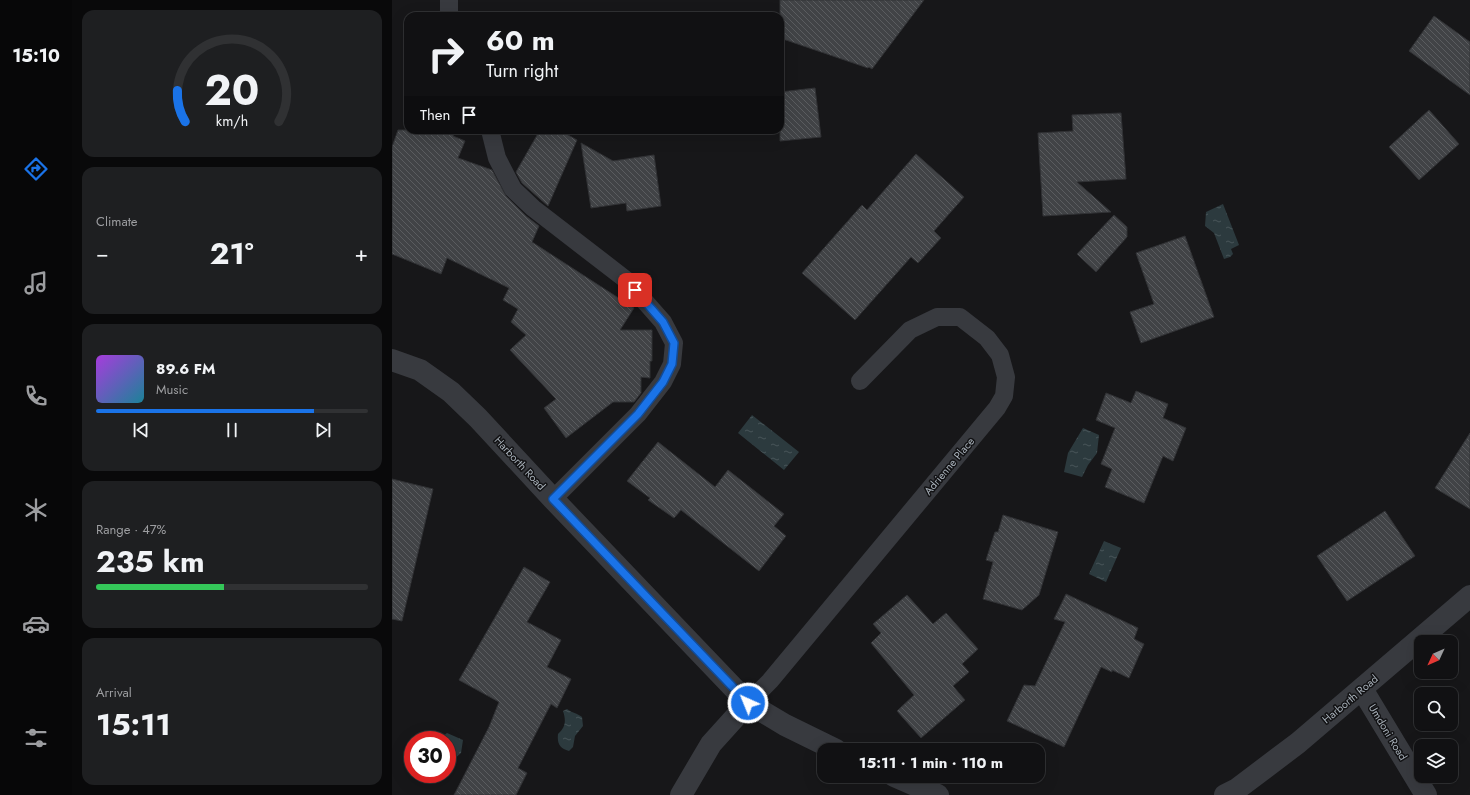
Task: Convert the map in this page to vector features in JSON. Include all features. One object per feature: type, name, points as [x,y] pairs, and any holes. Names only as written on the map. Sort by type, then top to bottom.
[{"type":"street","name":"Harborth Road","points":[[392,360],[420,370],[451,392],[478,418],[553,499],[748,703],[785,725],[822,743]]},
{"type":"street","name":"Harborth Road","points":[[1225,795],[1237,789],[1298,744],[1470,596]]},
{"type":"street","name":"Umdoni Road","points":[[1362,689],[1426,795]]},
{"type":"street","points":[[681,795],[711,744],[748,703]]},
{"type":"street","points":[[910,783],[938,795]]},
{"type":"lane","points":[[449,0],[449,12]]},
{"type":"lane","points":[[491,134],[497,158],[513,189],[532,208],[625,279],[663,322],[674,343],[672,364],[663,382],[638,414],[553,499]]},
{"type":"lane","name":"Adrienne Place","points":[[748,703],[770,681],[997,408],[1004,396],[1006,378],[1000,354],[987,338],[960,317],[937,317],[910,330],[860,381]]},
{"type":"water","points":[[1223,204],[1239,245],[1231,249],[1233,254],[1230,257],[1224,259],[1214,233],[1205,226],[1206,212]]},
{"type":"water","points":[[752,415],[799,452],[784,470],[738,433]]},
{"type":"water","points":[[1083,428],[1099,435],[1097,453],[1088,465],[1082,477],[1064,472],[1068,453]]},
{"type":"water","points":[[1104,541],[1121,548],[1106,582],[1089,574]]},
{"type":"water","points":[[567,709],[582,717],[583,726],[575,736],[573,747],[569,751],[560,745],[558,737],[558,734],[563,729],[565,723],[563,711]]},
{"type":"water","points":[[456,737],[463,740],[461,753],[456,757]]},
{"type":"building","points":[[780,0],[924,0],[872,69],[784,39],[784,12],[780,12]]},
{"type":"building","points":[[1434,16],[1470,42],[1470,95],[1409,51]]},
{"type":"building","points":[[815,88],[821,137],[780,141],[780,134],[784,134],[784,92]]},
{"type":"building","points":[[1429,110],[1459,144],[1419,180],[1389,147]]},
{"type":"building","points":[[1121,113],[1126,179],[1077,182],[1111,212],[1043,216],[1038,133],[1073,131],[1072,115]]},
{"type":"building","points":[[398,130],[404,130],[404,134],[454,134],[453,136],[465,141],[458,158],[492,170],[506,196],[526,216],[539,226],[532,242],[634,308],[620,330],[652,330],[652,361],[650,361],[650,378],[641,377],[641,393],[634,402],[613,402],[566,438],[544,408],[556,399],[510,350],[526,335],[511,322],[518,309],[503,300],[509,288],[447,258],[441,274],[392,254],[392,147]]},
{"type":"building","points":[[538,134],[566,134],[577,140],[548,206],[522,183],[516,172]]},
{"type":"building","points":[[581,143],[613,161],[654,155],[661,206],[627,211],[626,203],[591,208]]},
{"type":"building","points":[[916,154],[964,197],[934,231],[941,238],[918,263],[911,257],[855,320],[802,273],[862,205],[867,210]]},
{"type":"building","points":[[1114,215],[1127,227],[1127,237],[1096,272],[1077,254]]},
{"type":"building","points":[[1185,236],[1214,317],[1141,343],[1130,312],[1154,304],[1136,253]]},
{"type":"building","points":[[1136,391],[1168,404],[1163,418],[1186,428],[1173,461],[1163,456],[1144,503],[1105,487],[1112,469],[1101,464],[1115,428],[1096,420],[1106,393],[1131,403]]},
{"type":"building","points":[[1470,433],[1470,509],[1435,488]]},
{"type":"building","points":[[658,442],[715,487],[728,470],[784,514],[774,526],[786,536],[759,571],[681,510],[674,518],[648,500],[650,498],[627,481]]},
{"type":"building","points":[[392,479],[433,489],[402,621],[392,619]]},
{"type":"building","points":[[1385,511],[1415,556],[1347,601],[1317,556]]},
{"type":"building","points":[[1003,515],[1058,532],[1039,595],[1022,610],[983,599],[993,562],[986,560],[995,532],[998,532]]},
{"type":"building","points":[[524,567],[550,582],[527,622],[561,640],[547,667],[571,679],[557,708],[551,704],[518,768],[527,773],[516,795],[454,795],[489,727],[499,702],[459,680]]},
{"type":"building","points":[[1066,594],[1138,628],[1134,639],[1144,644],[1129,678],[1112,670],[1112,672],[1101,667],[1064,747],[1007,721],[1024,685],[1035,686],[1065,622],[1054,619]]},
{"type":"building","points":[[907,595],[933,624],[946,613],[978,649],[962,664],[969,672],[953,686],[965,700],[921,738],[897,711],[914,695],[871,643],[881,633],[873,624]]},
{"type":"route","points":[[635,290],[663,322],[674,343],[672,364],[663,382],[638,414],[553,499],[748,703]]}]
